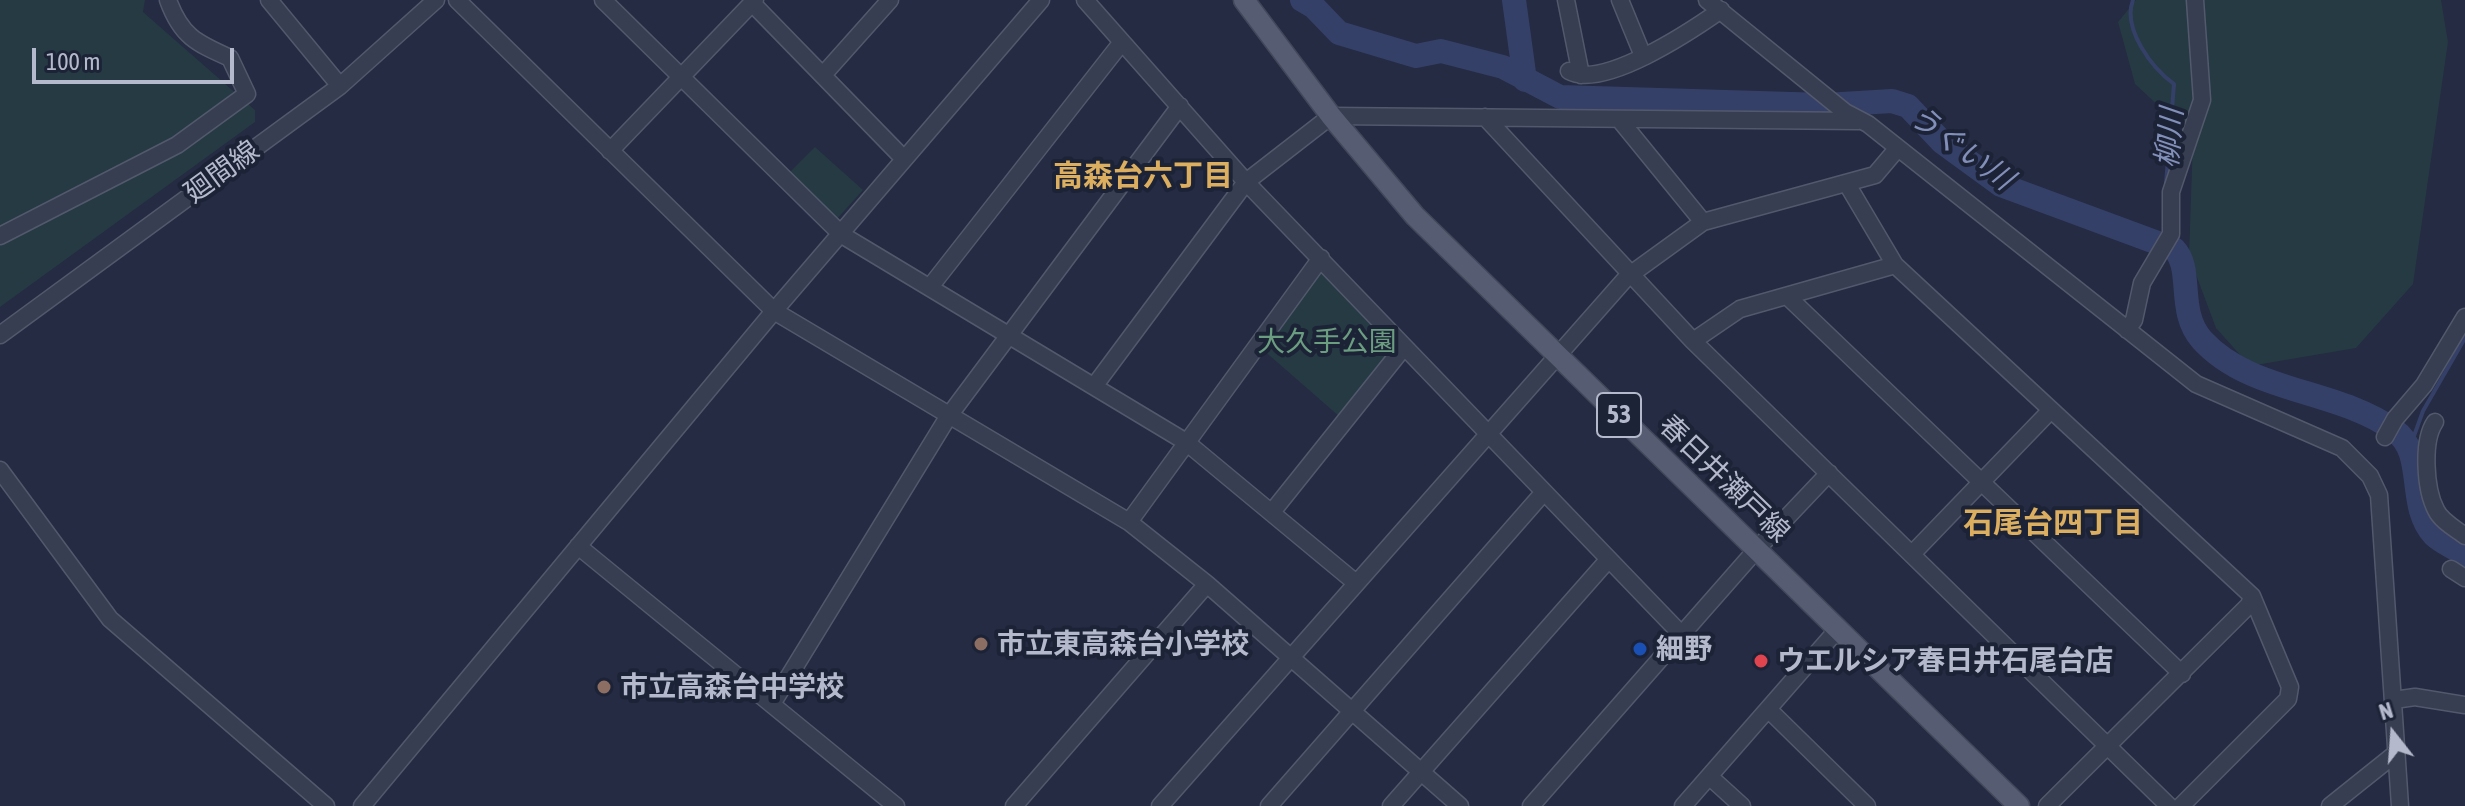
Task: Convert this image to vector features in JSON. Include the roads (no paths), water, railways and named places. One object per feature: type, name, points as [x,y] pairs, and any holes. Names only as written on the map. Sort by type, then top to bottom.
[{"type":"main road","name":"春日井瀬戸線","points":[[1244,0],[1331,116],[1415,216],[2019,806]]},
{"type":"street","points":[[0,236],[177,145],[247,94],[230,58],[193,42],[174,16],[168,0]]},
{"type":"street","points":[[270,0],[340,86]]},
{"type":"street","name":"廻間線","points":[[0,335],[340,86],[436,0]]},
{"type":"street","points":[[457,0],[774,311],[1129,522],[1207,584],[1460,806]]},
{"type":"street","points":[[823,75],[890,0]]},
{"type":"street","points":[[362,806],[774,311],[1041,0]]},
{"type":"street","points":[[1085,0],[1246,182],[1681,634]]},
{"type":"street","points":[[1566,0],[1575,73],[1617,68],[1643,56],[1714,5],[1846,112],[1868,124],[2196,384],[2342,448],[2370,476],[2379,495],[2400,806]]},
{"type":"street","points":[[1620,0],[1643,56]]},
{"type":"street","points":[[2127,330],[2134,320],[2142,283],[2171,234],[2171,192],[2202,100],[2195,0]]},
{"type":"street","points":[[605,1],[842,235],[1186,442],[1356,583]]},
{"type":"street","points":[[610,151],[753,2],[904,159]]},
{"type":"street","points":[[930,287],[1122,42]]},
{"type":"street","points":[[772,704],[948,417],[1180,106]]},
{"type":"street","points":[[1095,385],[1246,182],[1331,116],[1619,119],[1846,112]]},
{"type":"street","points":[[1485,117],[1693,341],[2169,806]]},
{"type":"street","points":[[1619,119],[1703,222]]},
{"type":"street","points":[[1160,806],[1631,274],[1703,222],[1875,175],[1897,149]]},
{"type":"street","points":[[1847,184],[1895,265],[2252,596],[2290,687],[2288,699],[2181,806]]},
{"type":"street","points":[[1129,522],[1321,258]]},
{"type":"street","points":[[1693,341],[1740,309],[1895,265]]},
{"type":"street","points":[[1787,296],[2182,674]]},
{"type":"street","points":[[2385,437],[2395,419],[2424,385],[2465,317]]},
{"type":"street","points":[[1272,512],[1404,347]]},
{"type":"street","points":[[1912,554],[2050,411]]},
{"type":"street","points":[[2435,422],[2425,446],[2434,504],[2442,518],[2465,536]]},
{"type":"street","points":[[0,470],[110,619],[326,806]]},
{"type":"street","points":[[1531,806],[1756,550],[1829,473]]},
{"type":"street","points":[[1269,806],[1544,492]]},
{"type":"street","points":[[578,546],[891,804]]},
{"type":"street","points":[[1391,806],[1608,560]]},
{"type":"street","points":[[1014,806],[1207,584]]},
{"type":"street","points":[[2047,806],[2182,674],[2249,605],[2252,596]]},
{"type":"street","points":[[1683,806],[1838,629]]},
{"type":"street","points":[[2394,700],[2415,697],[2465,705]]},
{"type":"street","points":[[1768,709],[1867,806]]},
{"type":"street","points":[[2330,806],[2395,754]]},
{"type":"street","points":[[1710,777],[1742,806]]},
{"type":"waterway","name":"うぐい川","points":[[1302,0],[1314,7],[1339,33],[1416,56],[1441,51],[1503,67],[1560,97],[1825,105],[1892,101],[1908,106],[1942,142],[2001,185],[2174,249],[2183,268],[2189,316],[2202,340],[2244,371],[2347,406],[2394,430],[2410,452],[2426,523],[2437,538],[2465,555]]},
{"type":"waterway","points":[[1514,0],[1525,80]]},
{"type":"waterway","name":"柳川","points":[[2133,0],[2131,11],[2135,35],[2148,58],[2174,84],[2166,184]]},
{"type":"waterway","points":[[2410,447],[2423,411],[2465,338]]},
{"type":"place","name":"市立東高森台小学校","points":[[981,644]]},
{"type":"place","name":"細野","points":[[1640,649]]},
{"type":"place","name":"ウエルシア春日井石尾台店","points":[[1761,661]]},
{"type":"place","name":"市立高森台中学校","points":[[604,687]]},
{"type":"district","name":"高森台六丁目","points":[[1143,177]]},
{"type":"district","name":"石尾台四丁目","points":[[2053,524]]},
{"type":"park label","name":"大久手公園","points":[[1327,342]]}]
